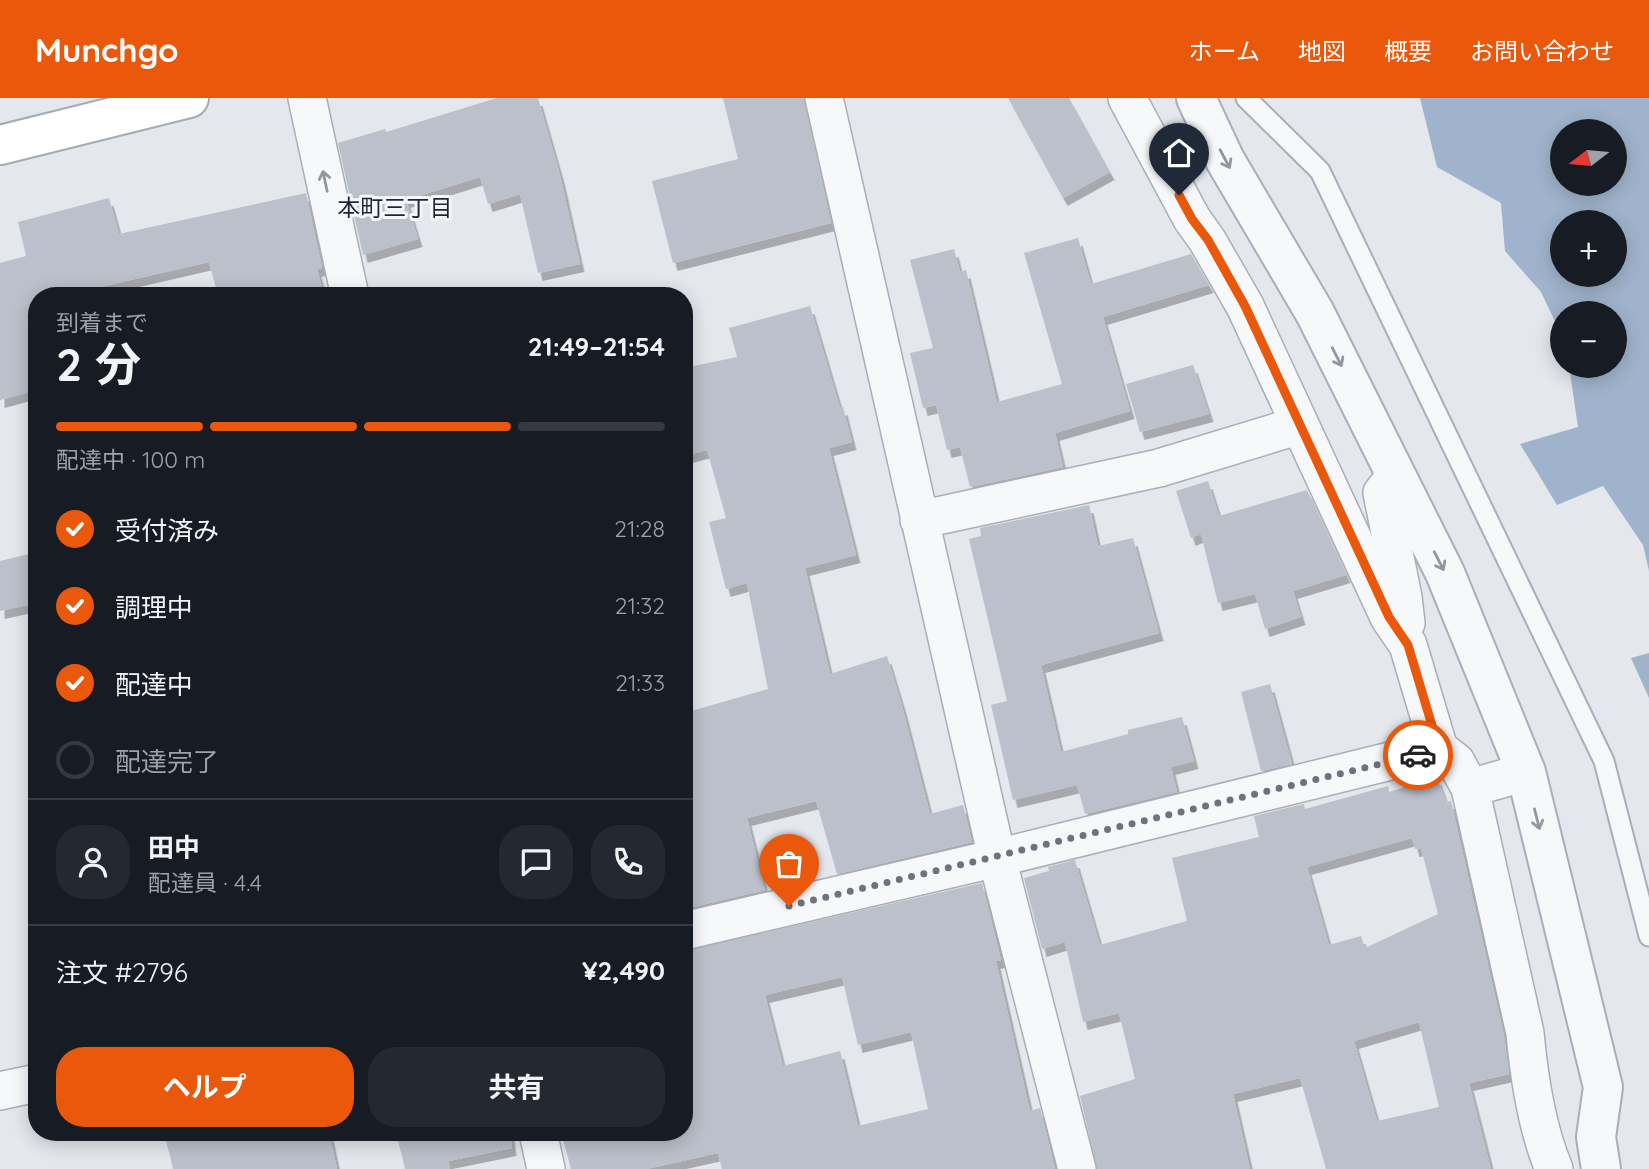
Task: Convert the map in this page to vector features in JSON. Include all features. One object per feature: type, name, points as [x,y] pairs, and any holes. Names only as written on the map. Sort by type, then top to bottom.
[{"type":"main road","points":[[0,145],[189,98]]},
{"type":"street","points":[[307,98],[348,287]]},
{"type":"street","points":[[824,98],[997,858],[1077,1169]]},
{"type":"street","points":[[1127,98],[1192,219],[1208,240],[1245,306],[1389,617],[1408,645]]},
{"type":"street","points":[[1196,98],[1225,160],[1315,313],[1445,573],[1525,772],[1603,1087],[1596,1136],[1601,1169]]},
{"type":"street","points":[[919,520],[1158,468],[1300,425]]},
{"type":"street","points":[[1396,475],[1382,493],[1403,597],[1408,645],[1439,749],[1456,762],[1470,788],[1525,1033],[1545,1149],[1553,1169]]},
{"type":"street","points":[[693,929],[997,858],[1439,749]]},
{"type":"street","points":[[1470,788],[1525,772]]},
{"type":"street","points":[[0,1091],[28,1085]]},
{"type":"street","points":[[540,1141],[546,1169]]},
{"type":"lane","points":[[1246,98],[1320,172],[1604,761],[1649,936]]},
{"type":"water","points":[[1420,98],[1649,98],[1649,571],[1643,545],[1603,486],[1557,505],[1520,444],[1578,427],[1571,378],[1627,378],[1627,301],[1550,301],[1550,311],[1541,292],[1505,251],[1501,203],[1437,167]]},
{"type":"water","points":[[1649,653],[1649,698],[1631,658]]},
{"type":"building","points":[[497,98],[538,98],[560,175],[580,264],[538,273],[520,194],[488,204],[480,177],[406,200],[418,239],[363,255],[338,143],[385,129],[386,132]]},
{"type":"building","points":[[723,98],[804,98],[831,223],[673,263],[652,181],[738,159]]},
{"type":"building","points":[[1008,98],[1069,98],[1110,172],[1063,198]]},
{"type":"building","points":[[306,193],[322,268],[317,269],[322,287],[216,287],[209,262],[100,287],[28,287],[28,392],[0,400],[0,263],[26,256],[18,222],[109,198],[119,234]]},
{"type":"building","points":[[1078,238],[1091,284],[1191,254],[1209,285],[1103,317],[1130,411],[1055,433],[1063,467],[970,487],[960,447],[947,450],[936,405],[923,408],[910,353],[933,348],[910,260],[954,249],[960,272],[966,270],[997,402],[1062,384],[1024,253]]},
{"type":"building","points":[[810,306],[852,442],[829,448],[856,555],[805,568],[830,674],[887,656],[930,814],[963,805],[972,842],[837,874],[816,801],[747,818],[765,890],[693,907],[693,710],[768,689],[747,583],[726,589],[709,522],[726,518],[707,450],[693,454],[693,366],[737,357],[729,328]]},
{"type":"building","points":[[1193,365],[1209,414],[1140,432],[1126,384]]},
{"type":"building","points":[[1208,481],[1219,516],[1307,490],[1346,575],[1293,591],[1301,617],[1265,629],[1255,594],[1218,603],[1201,534],[1191,538],[1176,491]]},
{"type":"building","points":[[1089,505],[1098,546],[1133,538],[1159,633],[1041,665],[1061,752],[1128,734],[1128,730],[1182,717],[1194,761],[1171,767],[1177,792],[1085,814],[1077,785],[1013,800],[991,705],[1007,701],[969,539],[981,536],[980,528]]},
{"type":"building","points":[[28,554],[28,605],[0,611],[0,561]]},
{"type":"building","points":[[1270,684],[1292,764],[1261,771],[1241,692]]},
{"type":"building","points":[[1437,777],[1446,802],[1451,801],[1504,1036],[1509,1074],[1469,1083],[1491,1169],[1326,1169],[1300,1078],[1233,1094],[1250,1169],[1097,1169],[1080,1096],[1135,1079],[1119,1013],[1083,1022],[1065,942],[1042,949],[1024,878],[1049,871],[1048,867],[1075,860],[1100,945],[1187,921],[1172,858],[1259,837],[1254,816],[1304,804],[1305,809],[1388,786],[1389,792]],"holes":[[[1412,838],[1415,849],[1421,848],[1438,914],[1365,948],[1361,936],[1329,945],[1307,867]],[[1419,1022],[1439,1107],[1377,1121],[1354,1041]]]},
{"type":"building","points":[[982,883],[1001,960],[996,961],[1030,1111],[1040,1108],[1055,1169],[722,1169],[718,1153],[646,1169],[571,1169],[563,1141],[693,1141],[693,949]],"holes":[[[842,977],[858,1045],[911,1032],[928,1109],[858,1126],[840,1051],[783,1066],[765,995]]]},
{"type":"building","points":[[166,1141],[331,1141],[337,1169],[173,1169]]},
{"type":"building","points":[[398,1141],[511,1141],[512,1148],[448,1161],[450,1169],[405,1169]]},
{"type":"way so far","points":[[789,906],[1418,755]]},
{"type":"district","name":"本町三丁目","points":[[395,207]]},
{"type":"route","points":[[1179,195],[1245,306],[1389,617],[1408,645],[1439,749],[1418,755]]}]
